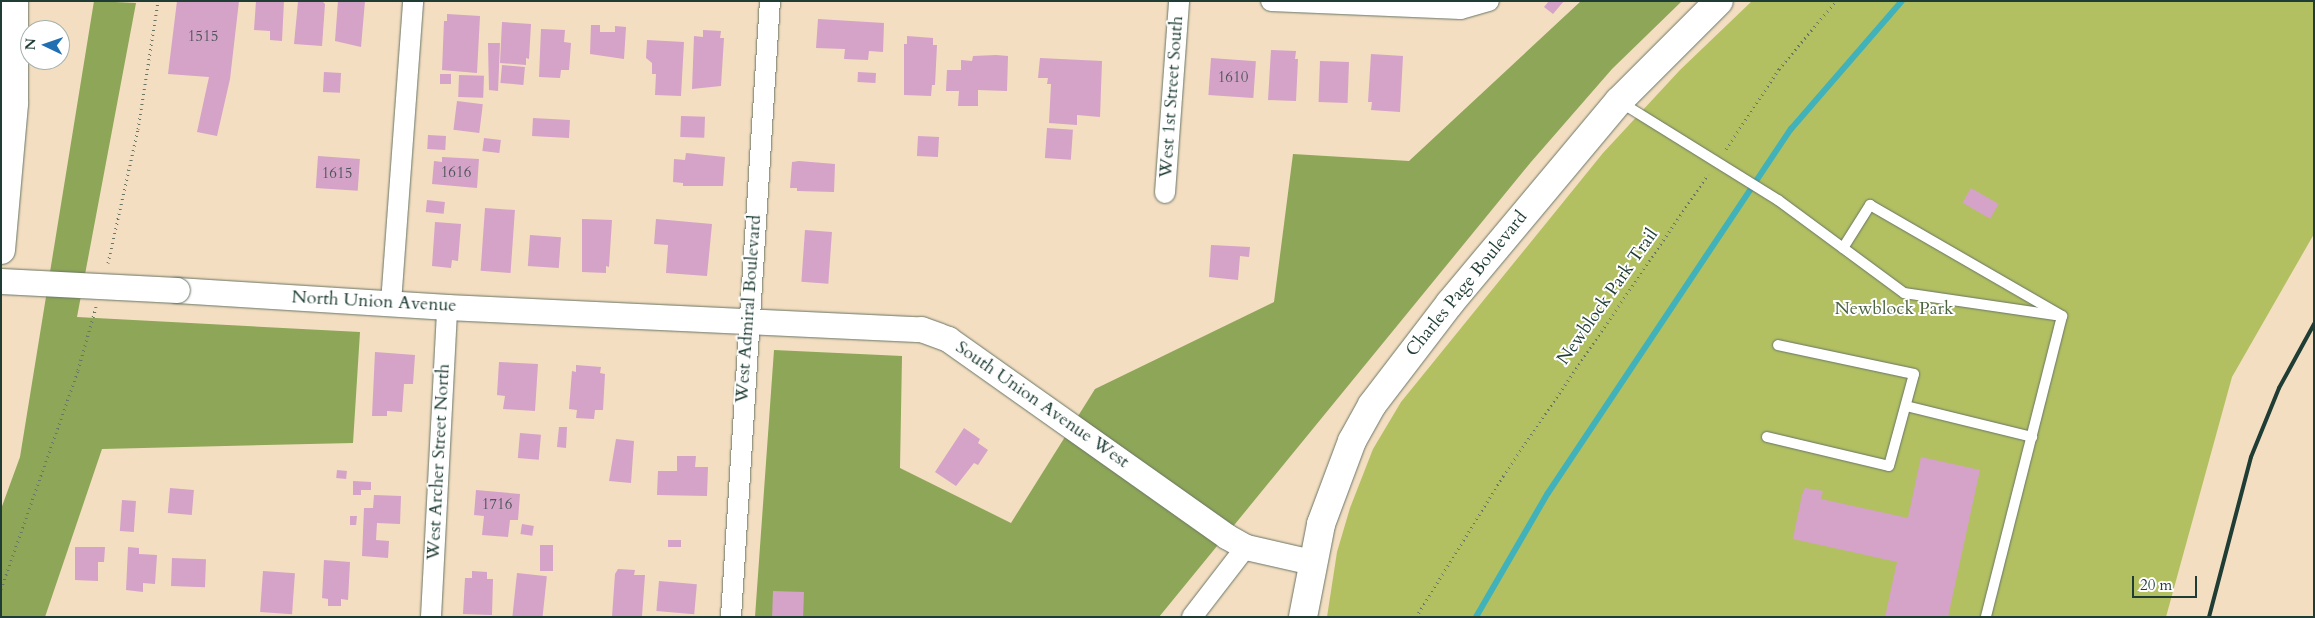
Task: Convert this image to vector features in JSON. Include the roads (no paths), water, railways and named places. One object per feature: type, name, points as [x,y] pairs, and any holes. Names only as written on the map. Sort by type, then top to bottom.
[{"type":"main road","name":"Charles Page Boulevard","points":[[1303,617],[1312,562],[1334,486],[1352,441],[1372,405],[1450,303],[1619,101],[1719,1]]},
{"type":"main road","points":[[1,250],[11,165],[15,7]]},
{"type":"street","points":[[391,303],[413,1]]},
{"type":"street","name":"West Admiral Boulevard","points":[[732,617],[748,321],[770,1]]},
{"type":"street","name":"West 1st Street South","points":[[1165,193],[1179,1]]},
{"type":"street","points":[[1271,1],[1461,9],[1489,1]]},
{"type":"street","name":"North Union Avenue","points":[[1,280],[391,303],[748,321]]},
{"type":"street","name":"West Archer Street North","points":[[431,617],[447,306]]},
{"type":"street","name":"South Union Avenue West","points":[[748,321],[912,327],[948,339],[1246,547],[1312,562]]},
{"type":"street","points":[[1192,617],[1246,547]]},
{"type":"lane","points":[[1619,101],[1778,200],[1904,293],[2062,316]]},
{"type":"lane","points":[[1844,248],[1870,205],[2062,316]]},
{"type":"lane","points":[[1986,617],[2062,316]]},
{"type":"lane","points":[[1767,437],[1889,466],[1914,374],[1778,345]]},
{"type":"lane","points":[[1906,406],[2032,437]]},
{"type":"waterway","points":[[1476,617],[1548,493],[1791,129],[1902,1]]},
{"type":"railway","points":[[2209,617],[2251,457],[2279,388],[2314,324]]},
{"type":"park label","name":"Newblock Park","points":[[1894,309]]}]
